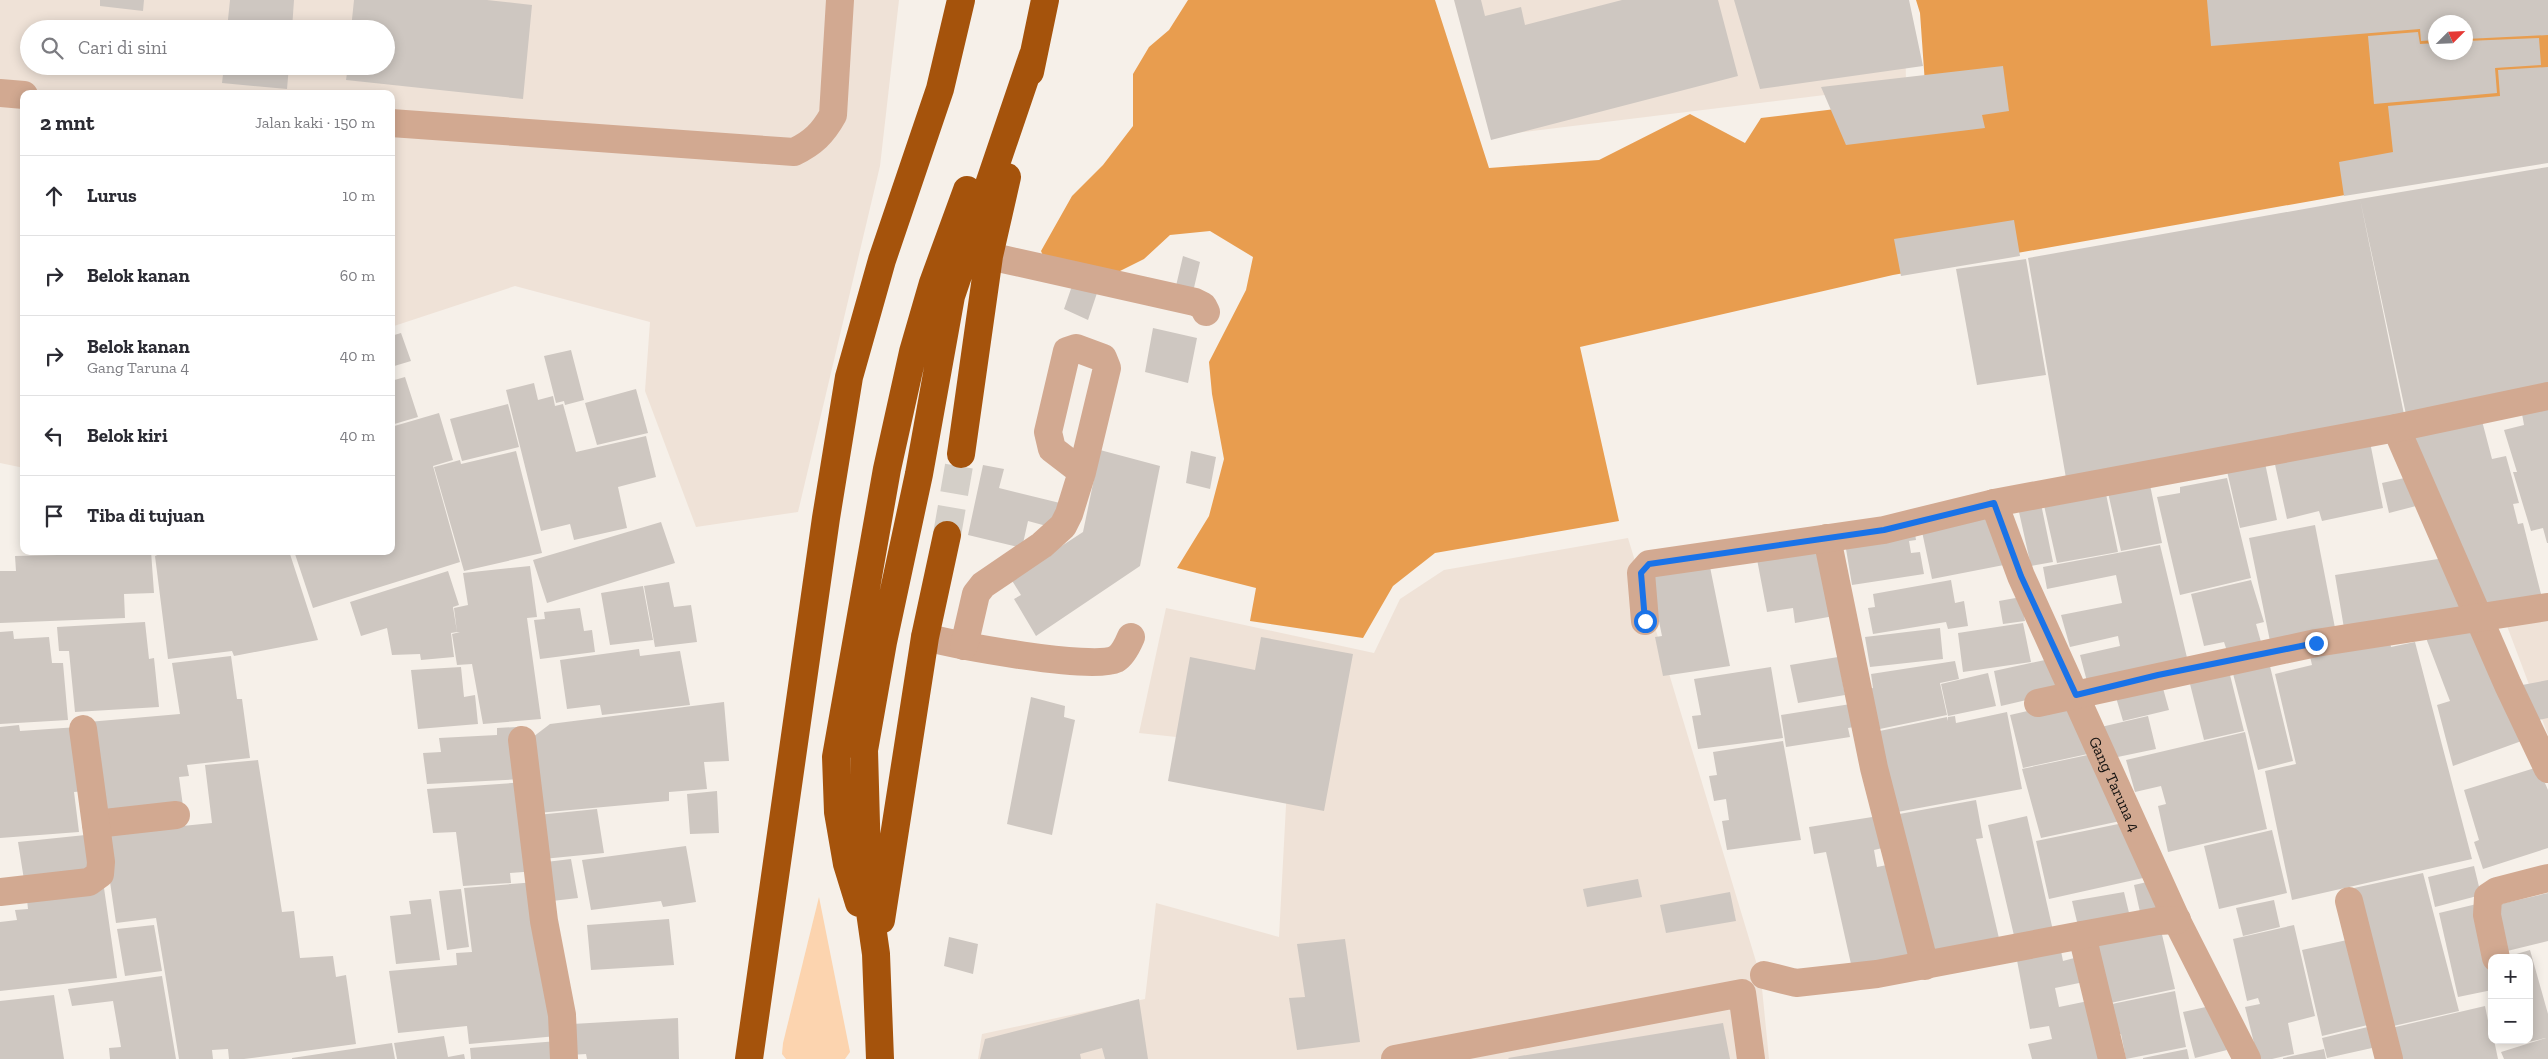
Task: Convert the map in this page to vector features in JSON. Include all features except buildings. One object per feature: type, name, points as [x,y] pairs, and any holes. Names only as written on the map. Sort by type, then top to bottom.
[{"type":"highway","points":[[749,1059],[826,518],[849,378],[882,260],[940,90],[961,0]]},
{"type":"highway","points":[[961,454],[990,256],[1046,0]]},
{"type":"highway","points":[[876,954],[847,864],[838,812],[836,757],[861,607],[887,469],[913,352],[933,283],[971,180],[1033,55]]},
{"type":"highway","points":[[880,1059],[876,954],[925,637],[947,536]]},
{"type":"street","points":[[395,122],[794,152],[810,145],[820,135],[833,115],[840,0]]},
{"type":"street","points":[[0,93],[20,95]]},
{"type":"street","points":[[990,256],[1195,302],[1203,306],[1206,312]]},
{"type":"street","points":[[1645,621],[1641,573],[1649,564],[1884,530],[1994,503],[2396,428],[2548,396]]},
{"type":"street","points":[[2396,428],[2548,769]]},
{"type":"street","points":[[964,646],[976,594],[983,585],[1042,545],[1063,526],[1069,514],[1082,472]]},
{"type":"street","name":"Gang Taruna 4","points":[[1994,503],[2021,576],[2177,920],[2247,1059]]},
{"type":"street","points":[[1827,538],[1874,768],[1925,966]]},
{"type":"street","points":[[2038,703],[2158,675],[2366,633],[2430,627],[2479,616],[2547,607]]},
{"type":"street","points":[[925,637],[964,646],[1090,664],[1116,658],[1125,649],[1131,637]]},
{"type":"street","points":[[0,892],[94,880],[100,874],[101,862],[82,729]]},
{"type":"street","points":[[522,740],[544,921],[562,1016],[564,1059]]},
{"type":"street","points":[[96,824],[176,815]]},
{"type":"street","points":[[2495,954],[2487,915],[2488,897],[2497,891],[2548,878]]},
{"type":"street","points":[[2349,901],[2389,1059]]},
{"type":"street","points":[[1764,975],[1796,983],[1877,974],[2158,921],[2177,920]]},
{"type":"street","points":[[2082,935],[2112,1059]]},
{"type":"street","points":[[1395,1059],[1742,993],[1751,1059]]},
{"type":"shaded area","points":[[0,0],[899,0],[880,166],[798,512],[696,527],[645,391],[650,322],[515,286],[395,326],[395,90],[20,90],[20,467],[0,463]]},
{"type":"shaded area","points":[[1188,0],[1435,0],[1489,168],[1599,160],[1690,114],[1745,143],[1761,118],[1926,98],[1920,13],[1916,0],[2548,0],[2548,159],[1893,275],[1580,347],[1619,521],[1435,553],[1393,586],[1363,638],[1250,621],[1256,588],[1177,568],[1209,516],[1224,459],[1212,394],[1209,362],[1246,290],[1253,257],[1210,231],[1170,235],[1144,259],[1116,273],[1054,281],[1041,251],[1072,196],[1103,165],[1133,126],[1133,74],[1149,47],[1169,30]]},
{"type":"shaded area","points":[[1458,0],[1899,0],[1905,19],[1906,85],[1500,135]]},
{"type":"shaded area","points":[[1628,538],[1761,978],[1769,1059],[978,1059],[982,1034],[1145,999],[1156,903],[1279,937],[1289,749],[1139,733],[1166,608],[1374,653],[1400,599],[1444,570]]},
{"type":"shaded area","points":[[2548,597],[2548,735],[2504,618]]},
{"type":"shaded area","points":[[819,897],[850,1052],[845,1059],[786,1059],[782,1054],[783,1043]]},
{"type":"tunnel","points":[[947,535],[961,454]]},
{"type":"route","points":[[1645,621],[1641,573],[1644,566],[1649,564],[1884,530],[1994,503],[2021,576],[2076,695],[2158,675],[2316,643]]}]
